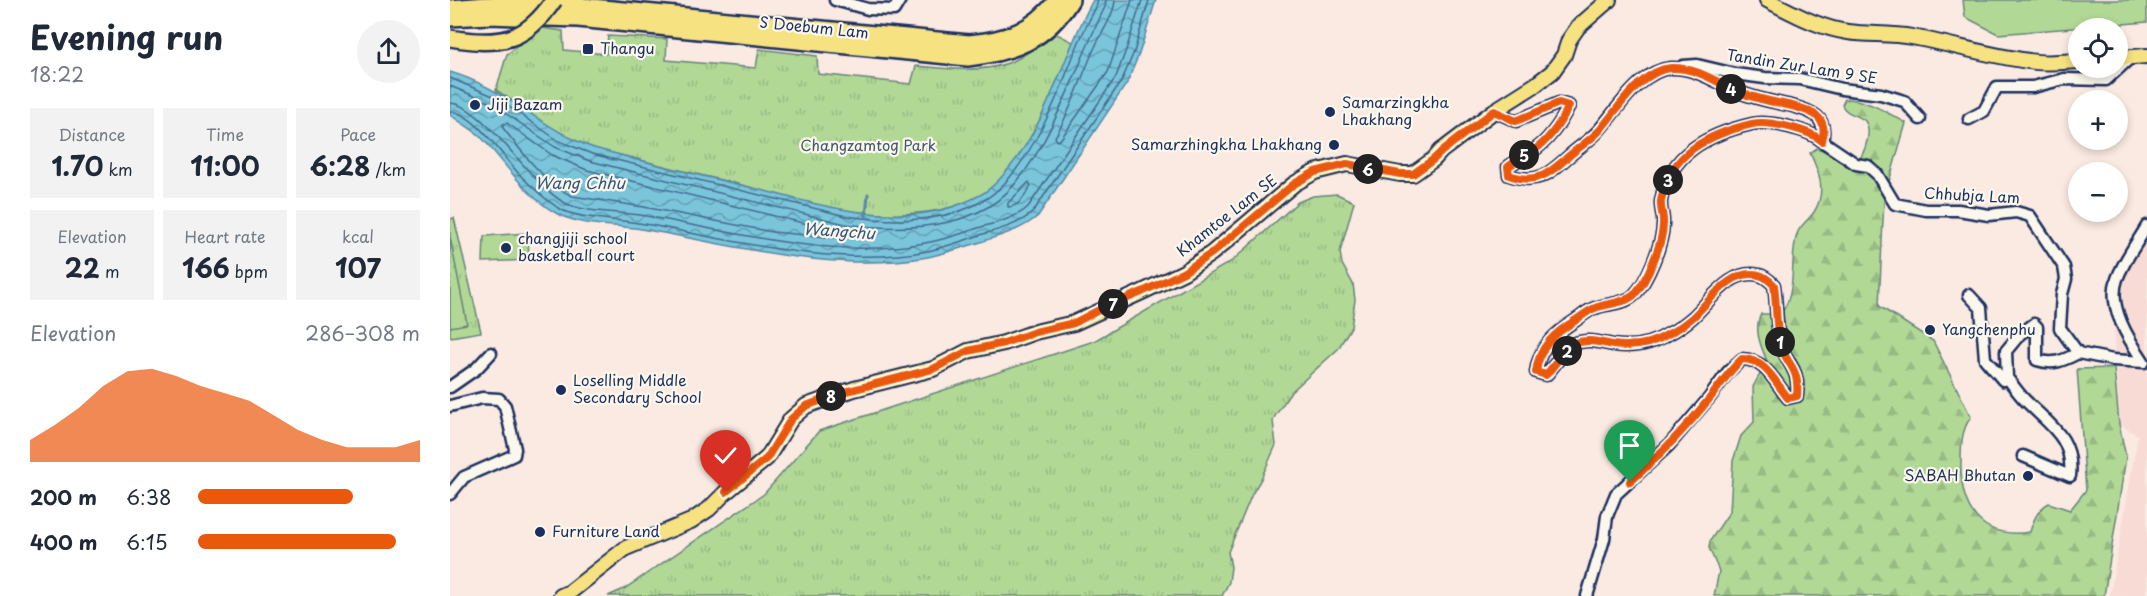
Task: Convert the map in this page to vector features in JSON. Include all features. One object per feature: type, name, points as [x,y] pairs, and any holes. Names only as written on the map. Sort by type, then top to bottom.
[{"type":"highway","points":[[450,38],[496,41],[519,36],[530,28],[554,0]]},
{"type":"highway","name":"S Doebum Lam","points":[[450,8],[486,5],[581,6],[969,43],[985,42],[1016,33],[1036,23],[1057,0]]},
{"type":"highway","name":"S Doebum Lam","points":[[450,18],[489,16],[578,19],[968,58],[1000,54],[1019,46],[1045,31],[1065,10],[1071,0]]},
{"type":"main road","name":"Khamtoe Lam SE","points":[[561,596],[570,592],[626,548],[691,521],[709,509],[767,458],[787,425],[797,412],[806,406],[844,392],[933,369],[968,351],[1074,323],[1184,272],[1212,253],[1294,184],[1315,172],[1347,164],[1400,174],[1413,174],[1494,111],[1534,86],[1558,66],[1578,27],[1609,0]]},
{"type":"main road","points":[[1767,0],[1802,18],[1849,32],[1885,33],[1912,37],[2029,61],[2068,62]]},
{"type":"main road","points":[[2128,58],[2147,56]]},
{"type":"street","points":[[835,0],[868,9],[894,10],[900,0]]},
{"type":"street","name":"Tandin Zur Lam 9 SE","points":[[1671,68],[1697,65],[1735,74],[1800,79],[1842,89],[1881,94],[1904,101],[1920,119]]},
{"type":"street","points":[[1494,111],[1516,121],[1559,103],[1569,106],[1534,150],[1508,167],[1509,175],[1522,180],[1538,178],[1555,170],[1599,132],[1638,85],[1657,72],[1671,68],[1692,71],[1710,77],[1726,87],[1764,100],[1808,111],[1821,120],[1825,130],[1822,141],[1805,132],[1758,123],[1727,130],[1704,141],[1678,160],[1668,178],[1661,203],[1664,225],[1656,254],[1647,275],[1633,296],[1594,308],[1562,329],[1545,344],[1537,362],[1536,372],[1546,375],[1558,363],[1570,345],[1590,339],[1633,346],[1651,343],[1670,334],[1692,318],[1709,298],[1730,282],[1747,273],[1762,275],[1774,285],[1775,320],[1781,347],[1793,366],[1799,382],[1797,396],[1788,398],[1765,367],[1753,359],[1742,359],[1728,372],[1669,445],[1616,494],[1607,516],[1604,539],[1587,596]]},
{"type":"street","points":[[1969,119],[1983,111],[1996,87],[2033,87],[2064,79],[2106,80],[2108,78]]},
{"type":"street","name":"Chhubja Lam","points":[[1822,141],[1856,164],[1868,166],[1877,174],[1895,204],[1926,210],[1958,210],[1989,215],[2016,212],[2034,218],[2064,267],[2066,279],[2062,294],[2060,328],[2078,352]]},
{"type":"street","points":[[2023,456],[2070,476],[2072,465],[2066,442],[2054,427],[2026,402],[2007,378],[2006,351],[2020,333],[2034,324],[2037,327],[2037,360],[2046,363],[2062,362],[2078,352],[2113,360],[2144,362],[2119,318],[2115,288],[2123,267],[2147,226]]},
{"type":"street","points":[[1970,295],[1981,308],[1985,358],[2002,380],[2007,378]]},
{"type":"street","points":[[450,387],[476,369],[491,353]]},
{"type":"street","points":[[450,406],[482,398],[499,399],[505,406],[515,449],[514,455],[464,477],[450,494]]},
{"type":"shaded area","points":[[2147,220],[2147,596],[2110,596],[2138,435],[2119,424],[2112,284]]},
{"type":"green space","points":[[1963,0],[2147,0],[2147,22],[2128,24],[2128,18],[2068,18],[2068,28],[1998,34],[1965,17]]},
{"type":"green space","name":"Changzamtog Park","points":[[542,28],[563,31],[564,50],[606,54],[608,36],[667,39],[666,60],[756,68],[759,49],[817,56],[818,74],[911,84],[916,66],[981,69],[1006,64],[1017,59],[1055,33],[1073,42],[1037,126],[1025,148],[997,183],[981,195],[959,205],[921,213],[884,214],[847,211],[810,203],[598,150],[565,137],[496,90],[507,54]]},
{"type":"green space","points":[[1845,99],[1869,104],[1906,123],[1884,199],[1879,306],[1933,341],[1971,417],[1962,439],[1962,478],[1969,506],[1985,525],[1998,531],[2030,532],[2036,515],[2049,503],[2070,510],[2086,490],[2077,369],[2114,368],[2119,424],[2126,457],[2104,596],[1714,596],[1719,571],[1709,548],[1710,541],[1730,511],[1733,461],[1741,436],[1754,422],[1753,387],[1767,361],[1759,338],[1759,320],[1761,314],[1773,314],[1776,319],[1788,300],[1797,234],[1814,212],[1820,197],[1819,175],[1810,153],[1817,148],[1822,149],[1850,166],[1860,158],[1866,144],[1867,125],[1865,121],[1844,108],[1842,105]]},
{"type":"green space","points":[[1337,194],[1354,202],[1340,252],[1342,264],[1353,284],[1355,300],[1351,327],[1338,349],[1291,392],[1275,416],[1273,421],[1276,445],[1252,494],[1228,552],[1231,567],[1229,582],[1222,596],[608,596],[624,589],[764,494],[819,431],[1094,341],[1232,261],[1298,202],[1313,196]]},
{"type":"green space","points":[[454,218],[481,332],[450,337],[450,219]]},
{"type":"green space","name":"changjiji school basketball court","points":[[528,233],[529,260],[483,262],[484,236]]},
{"type":"green space","points":[[450,237],[467,324],[450,327]]},
{"type":"water","name":"Wang Chhu","points":[[1093,0],[1156,0],[1127,83],[1038,216],[1018,229],[928,257],[856,262],[820,260],[575,220],[556,213],[534,197],[480,136],[450,115],[450,72],[489,88],[557,130],[594,148],[835,208],[895,215],[924,213],[953,207],[980,195],[993,186],[1010,167],[1036,128]]},
{"type":"waterway","name":"Wangchu","points":[[866,217],[868,194]]},
{"type":"place","name":"Thangu","points":[[588,49]]},
{"type":"place","name":"Jiji Bazam","points":[[475,105]]},
{"type":"place","name":"Samarzingkha Lhakhang","points":[[1330,112]]},
{"type":"place","name":"Samarzhingkha Lhakhang","points":[[1334,145]]},
{"type":"place","name":"changjiji school basketball court","points":[[506,248]]},
{"type":"place","name":"Yangchenphu","points":[[1930,330]]},
{"type":"place","name":"Loselling Middle Secondary School","points":[[561,390]]},
{"type":"place","name":"SABAH Bhutan","points":[[2028,476]]},
{"type":"place","name":"Furniture Land","points":[[540,532]]},
{"type":"route","points":[[726,492],[767,458],[791,419],[806,406],[844,392],[933,369],[968,351],[1074,323],[1142,292],[1184,272],[1212,253],[1294,184],[1315,172],[1347,164],[1400,174],[1413,174],[1494,111],[1516,121],[1559,103],[1569,106],[1565,115],[1534,150],[1508,167],[1509,175],[1522,180],[1538,178],[1555,170],[1566,158],[1599,132],[1638,85],[1657,72],[1671,68],[1692,71],[1742,93],[1808,111],[1821,120],[1825,130],[1822,141],[1805,132],[1758,123],[1727,130],[1704,141],[1678,160],[1668,178],[1661,203],[1664,225],[1656,254],[1647,275],[1633,296],[1594,308],[1562,329],[1545,344],[1537,362],[1536,372],[1546,375],[1558,363],[1570,345],[1590,339],[1614,345],[1633,346],[1651,343],[1670,334],[1692,318],[1709,298],[1730,282],[1747,273],[1762,275],[1774,285],[1775,320],[1781,347],[1793,366],[1799,382],[1797,396],[1788,398],[1765,367],[1753,359],[1742,359],[1728,372],[1669,445],[1630,482]]}]
